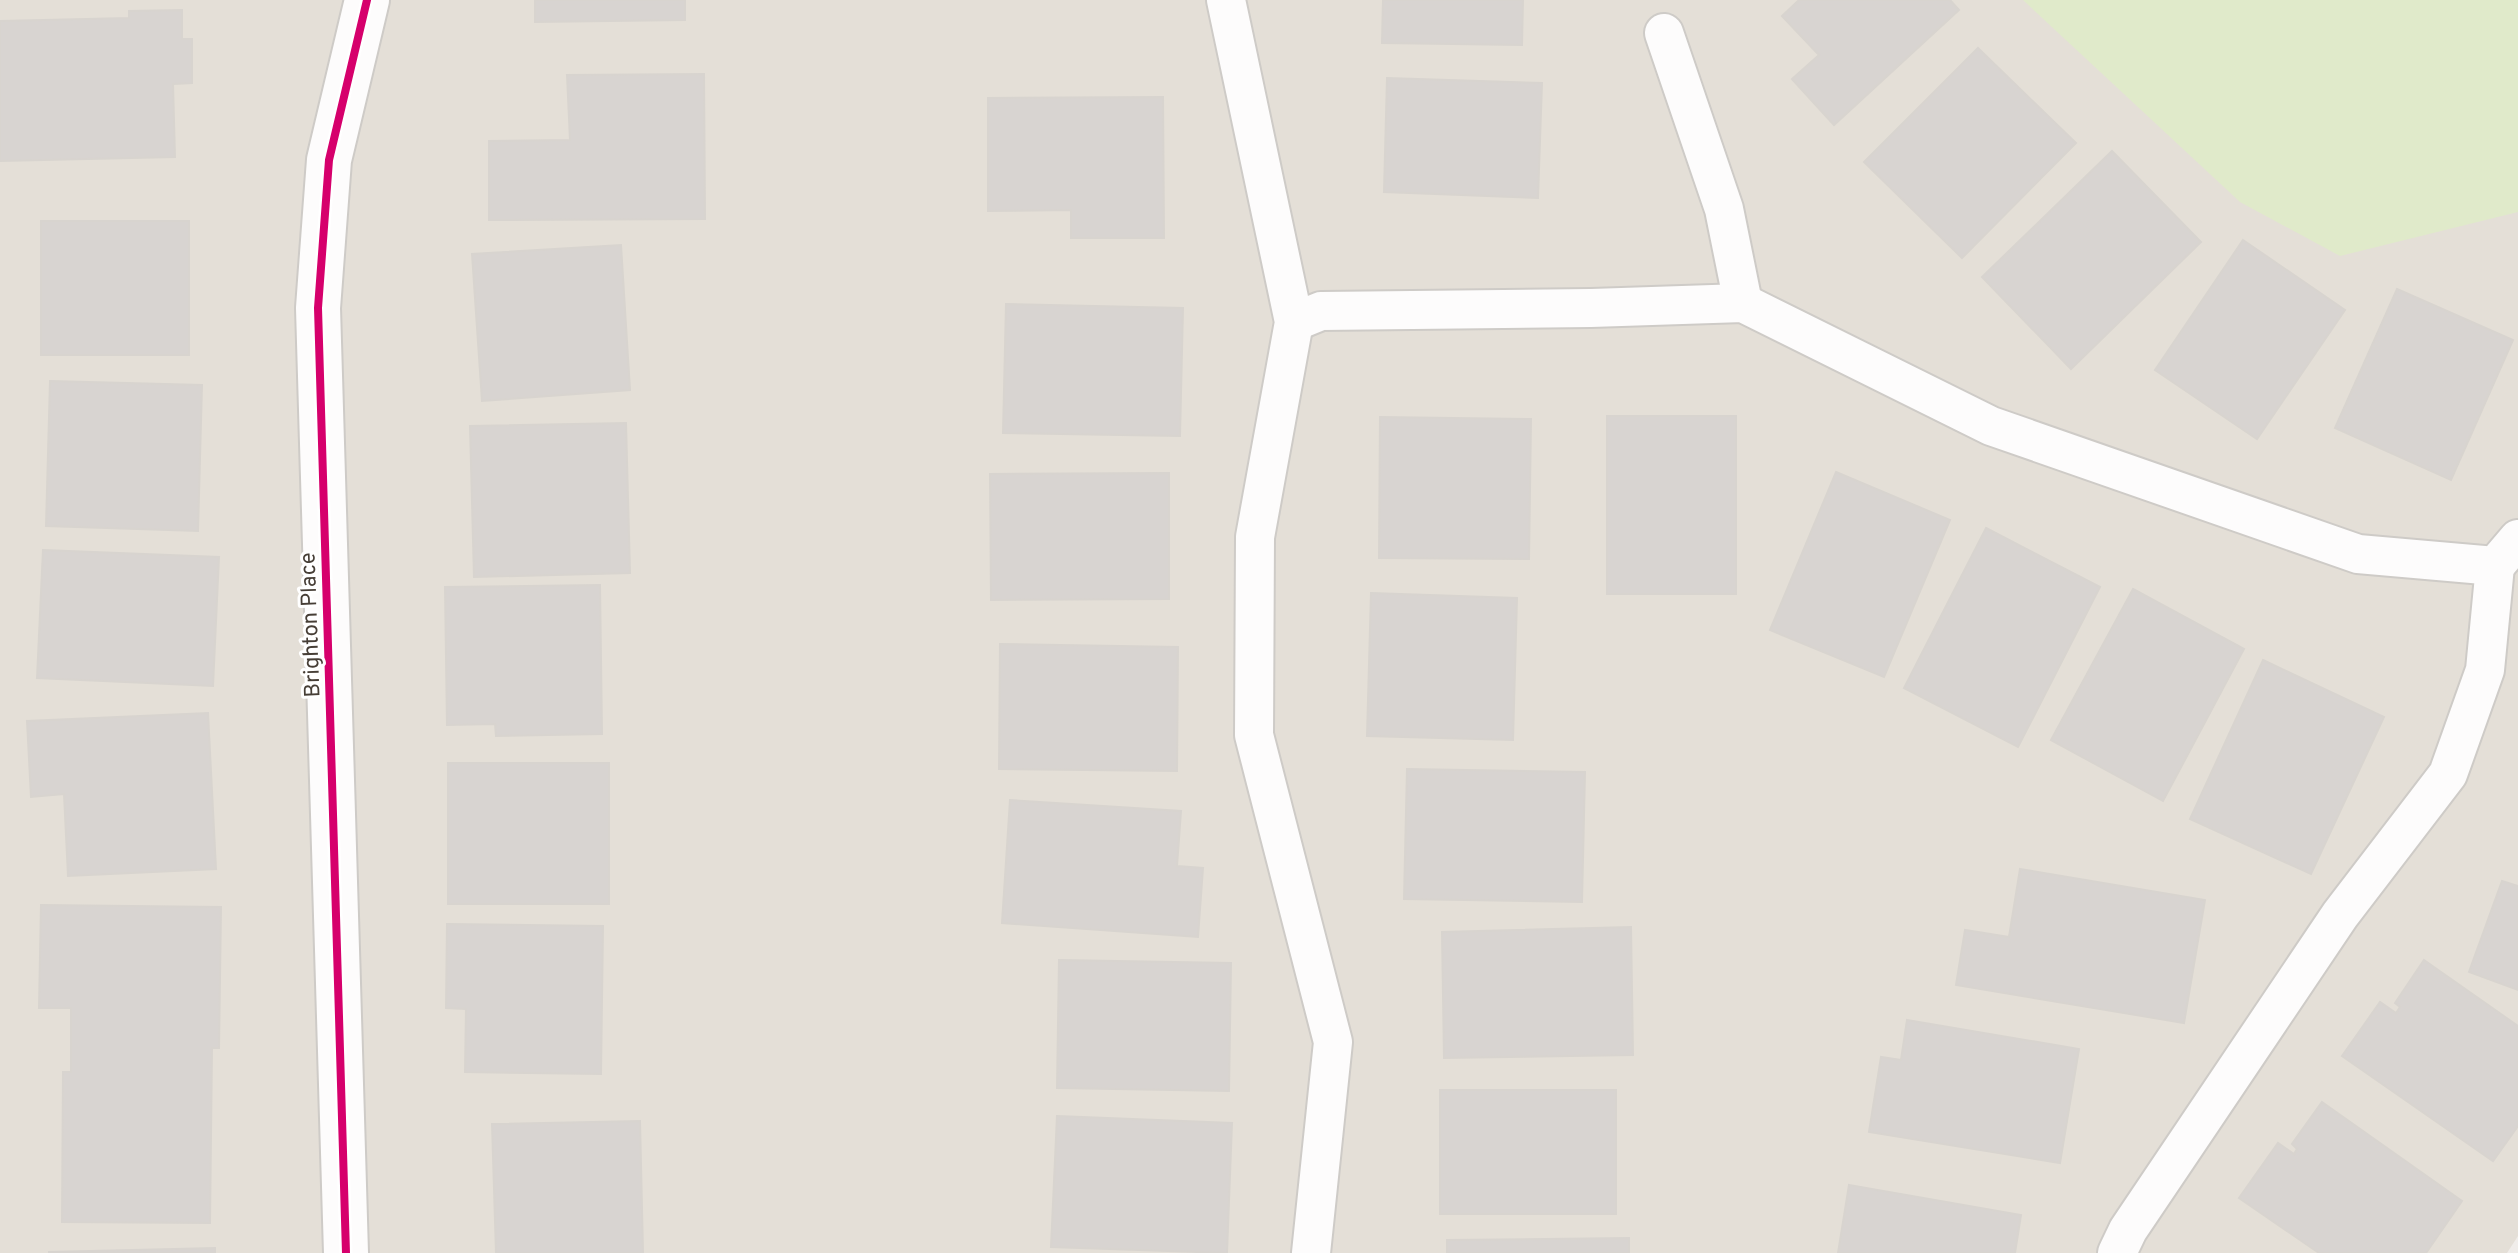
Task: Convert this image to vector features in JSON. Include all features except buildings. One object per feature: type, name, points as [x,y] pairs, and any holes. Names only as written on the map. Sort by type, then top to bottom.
[{"type":"street","name":"Brighton Place","points":[[346,1253],[318,308],[329,160],[367,0]]},
{"type":"lane","points":[[1226,0],[1294,322],[1255,537],[1254,735],[1333,1042],[1311,1253]]},
{"type":"lane","points":[[1664,33],[1724,209],[1743,303]]},
{"type":"lane","points":[[1294,322],[1321,311],[1743,303],[1991,426],[2358,554],[2506,552],[2485,670],[2448,774],[2340,915],[2128,1230],[2117,1253]]},
{"type":"shaded area","points":[[0,0],[2518,0],[2518,1236],[2507,1253],[0,1253]]},
{"type":"green space","points":[[2023,0],[2518,0],[2518,212],[2340,256],[2240,202]]},
{"type":"cycle path","points":[[346,1253],[318,308],[329,160],[367,0]]}]
